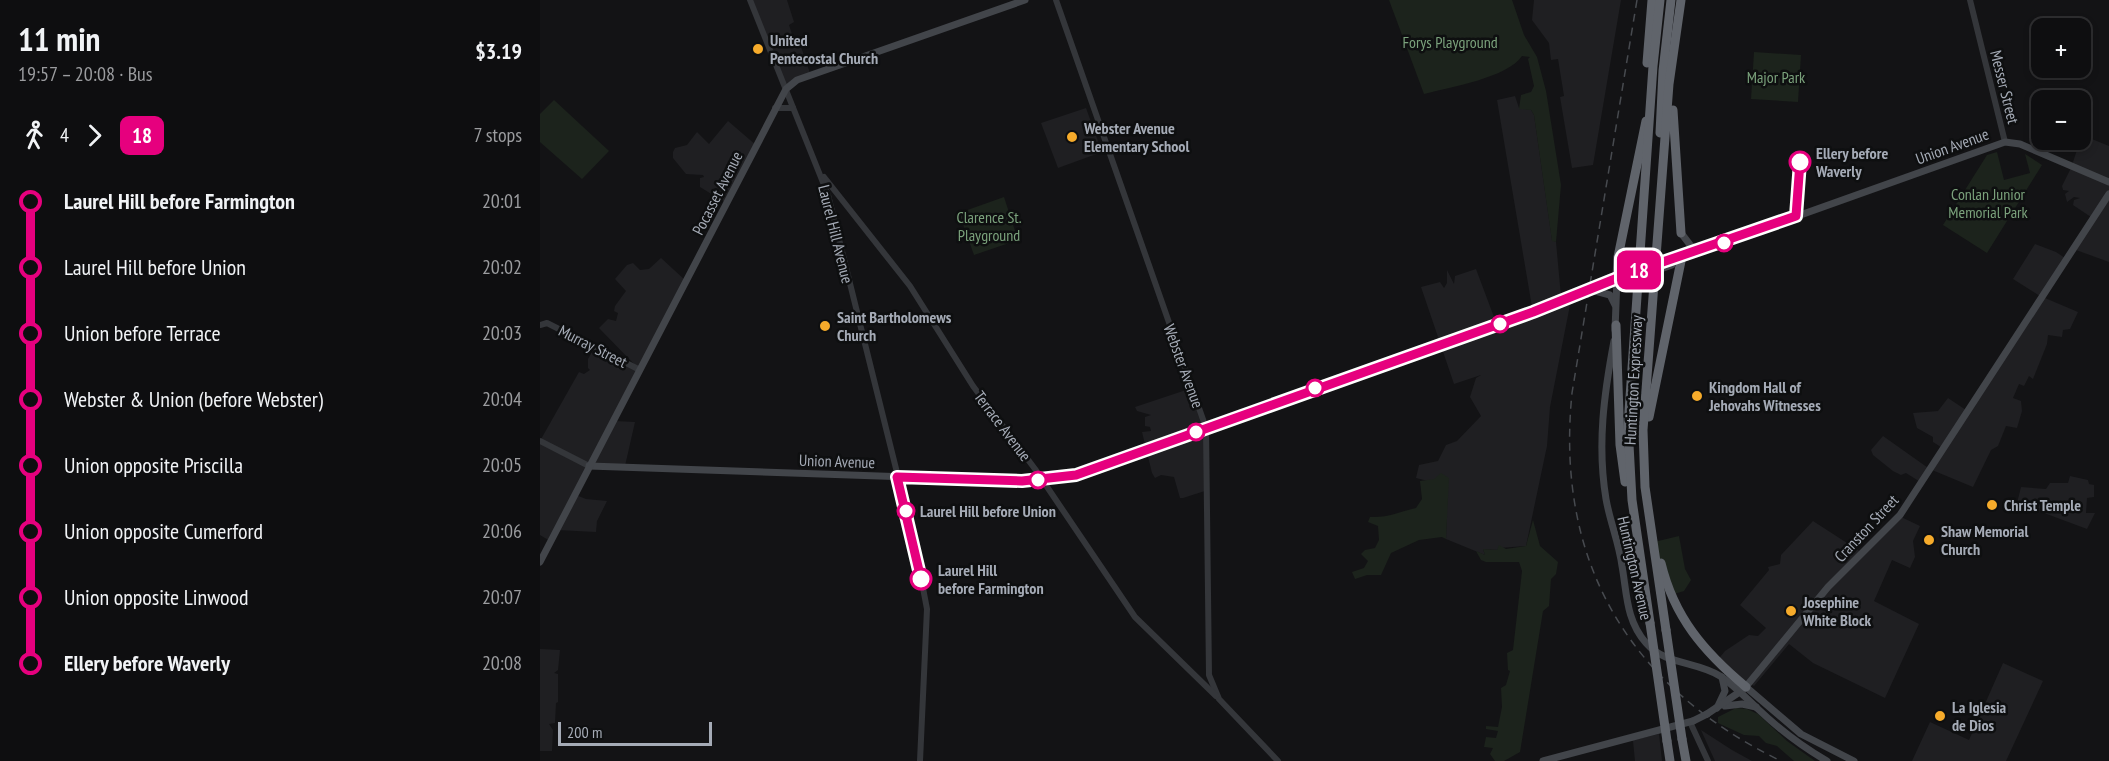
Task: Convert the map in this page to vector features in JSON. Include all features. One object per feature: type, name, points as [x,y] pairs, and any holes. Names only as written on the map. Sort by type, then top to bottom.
[{"type":"highway","points":[[1621,280],[1618,257],[1650,99],[1647,66],[1652,0]]},
{"type":"highway","name":"Huntington Expressway","points":[[1660,0],[1650,99],[1628,426],[1630,482],[1670,761]]},
{"type":"highway","points":[[1661,186],[1659,161],[1661,91],[1671,0]]},
{"type":"highway","name":"Huntington Expressway","points":[[1681,0],[1672,56],[1661,186],[1644,411],[1644,468],[1686,761]]},
{"type":"highway","points":[[1672,56],[1673,133],[1681,233]]},
{"type":"highway","points":[[1644,468],[1649,413],[1677,260]]},
{"type":"highway","points":[[1616,326],[1620,452],[1643,574]]},
{"type":"highway","points":[[1648,506],[1668,587],[1678,610],[1707,652],[1743,690]]},
{"type":"main road","points":[[786,89],[797,80],[1025,0]]},
{"type":"main road","name":"Pocasset Avenue","points":[[540,562],[786,89]]},
{"type":"main road","name":"Union Avenue","points":[[589,466],[1043,480],[1076,475],[2006,142]]},
{"type":"main road","name":"Messer Street","points":[[2006,142],[2020,144],[2109,182]]},
{"type":"main road","name":"Cranston Street","points":[[1543,761],[1572,757],[1692,722],[1717,709],[1743,690],[1828,587],[1900,515],[2109,194]]},
{"type":"main road","points":[[1681,233],[1691,246],[1705,249]]},
{"type":"main road","points":[[1677,260],[1681,233]]},
{"type":"main road","name":"Huntington Avenue","points":[[1621,280],[1602,411],[1601,456],[1606,500],[1620,554],[1630,615],[1637,631],[1656,653],[1722,677],[1801,734],[1854,761]]},
{"type":"main road","points":[[1595,289],[1610,295],[1616,308]]},
{"type":"main road","points":[[1717,709],[1725,693],[1722,677]]},
{"type":"main road","name":"Huntington Avenue","points":[[1743,690],[1757,708],[1793,740],[1827,761]]},
{"type":"main road","points":[[1717,709],[1742,704],[1757,708]]},
{"type":"street","name":"Laurel Hill Avenue","points":[[750,0],[828,195],[927,609],[920,761]]},
{"type":"street","name":"Webster Avenue","points":[[1056,0],[1206,428],[1209,675],[1219,699],[1278,761]]},
{"type":"street","name":"Messer Street","points":[[1970,0],[2006,142]]},
{"type":"street","points":[[775,108],[793,108]]},
{"type":"street","name":"Terrace Avenue","points":[[820,172],[910,286],[972,386],[1043,480],[1135,617],[1219,699]]},
{"type":"street","name":"Murray Street","points":[[543,324],[640,370]]},
{"type":"street","name":"Union Avenue","points":[[540,441],[589,466]]},
{"type":"street","points":[[1692,722],[1707,761]]},
{"type":"shaded area","points":[[749,0],[787,0],[794,22],[789,25],[793,37],[798,38],[811,76],[798,81],[786,91]]},
{"type":"shaded area","points":[[1534,0],[1621,0],[1593,165],[1572,168],[1560,97],[1564,96],[1558,59],[1551,60],[1549,43],[1532,20]]},
{"type":"shaded area","points":[[1515,96],[1519,108],[1531,110],[1534,115],[1552,240],[1556,242],[1562,307],[1570,305],[1550,407],[1547,446],[1526,546],[1497,550],[1483,549],[1485,555],[1446,539],[1448,478],[1428,481],[1416,478],[1419,465],[1438,461],[1446,445],[1457,441],[1481,416],[1470,397],[1476,378],[1481,375],[1454,384],[1421,287],[1440,282],[1444,288],[1447,283],[1447,270],[1454,284],[1455,276],[1476,269],[1497,325],[1533,313],[1497,100]]},
{"type":"shaded area","name":"Webster Avenue Elementary School","points":[[1086,108],[1102,152],[1058,168],[1041,123]]},
{"type":"shaded area","points":[[728,121],[757,146],[726,203],[700,187],[700,178],[704,177],[703,175],[686,174],[673,158],[673,152],[675,148],[687,145],[697,132],[709,144]]},
{"type":"shaded area","points":[[2091,139],[2109,146],[2109,262],[2076,250],[2094,219],[2073,205],[2074,200],[2080,198],[2074,197],[2067,202],[2065,194],[2069,191],[2063,190],[2062,186],[2077,150],[2091,150]]},
{"type":"shaded area","points":[[2035,244],[2056,252],[2068,260],[2045,298],[2078,312],[2070,329],[2063,330],[2062,337],[2048,335],[2047,344],[2033,379],[2029,376],[2024,386],[2019,384],[2013,398],[2021,401],[2022,411],[2017,428],[2006,426],[1998,446],[1991,450],[1973,487],[1932,470],[1944,449],[1933,442],[1933,437],[1917,428],[1913,413],[1938,411],[1948,398],[1966,410],[2043,298],[2013,279]]},
{"type":"shaded area","points":[[661,258],[686,281],[615,421],[635,422],[625,466],[589,465],[576,495],[586,499],[607,501],[597,521],[596,532],[557,530],[550,541],[540,535],[540,441],[579,372],[584,374],[590,370],[588,359],[595,347],[635,365],[599,328],[608,319],[616,321],[618,313],[614,311],[615,306],[626,291],[615,279],[627,265],[633,263],[640,270],[649,269]]},
{"type":"shaded area","points":[[1192,388],[1206,426],[1208,490],[1180,498],[1174,477],[1161,475],[1155,478],[1152,473],[1142,432],[1151,431],[1150,427],[1145,426],[1145,417],[1151,415],[1137,411],[1135,407]]},
{"type":"shaded area","points":[[1883,436],[1931,470],[1922,483],[1906,473],[1901,475],[1893,471],[1873,455],[1871,450]]},
{"type":"shaded area","points":[[2070,476],[2088,480],[2089,484],[2094,485],[2094,497],[2087,498],[2086,513],[2095,513],[2087,529],[2017,503],[2021,487],[2046,489],[2050,483],[2068,483]]},
{"type":"shaded area","points":[[1899,516],[1920,526],[1913,541],[1915,557],[1910,568],[1892,560],[1874,601],[1919,624],[1885,698],[1813,663],[1789,644],[1754,686],[1716,662],[1725,651],[1749,635],[1758,636],[1766,628],[1740,605],[1769,570],[1768,567],[1780,564],[1781,555],[1813,521],[1861,552]]},
{"type":"shaded area","points":[[540,649],[560,650],[558,670],[554,673],[558,674],[555,723],[549,724],[553,730],[552,751],[540,751]]},
{"type":"shaded area","points":[[2003,663],[2043,681],[2006,761],[1912,761],[1930,722],[1969,740]]},
{"type":"shaded area","points":[[1701,730],[1732,750],[1752,761],[1715,761]]},
{"type":"shaded area","points":[[1659,734],[1662,761],[1635,761],[1633,741],[1629,741]]},
{"type":"green space","name":"Forys Playground","points":[[1389,0],[1512,0],[1524,35],[1537,57],[1546,91],[1561,185],[1556,242],[1552,241],[1534,115],[1531,110],[1519,109],[1521,95],[1531,92],[1534,86],[1528,59],[1530,57],[1522,56],[1515,64],[1491,76],[1424,94]]},
{"type":"green space","name":"Major Park","points":[[1754,52],[1801,55],[1798,102],[1751,99]]},
{"type":"green space","points":[[554,100],[609,151],[582,179],[540,142],[540,114]]},
{"type":"green space","name":"Conlan Junior Memorial Park","points":[[1997,152],[2004,180],[2030,173],[2025,154],[2042,165],[1987,253],[1943,225],[1987,155]]},
{"type":"green space","name":"Clarence St. Playground","points":[[1004,197],[1018,240],[974,255],[959,213]]},
{"type":"green space","points":[[1441,473],[1449,478],[1446,539],[1442,537],[1419,540],[1391,553],[1381,575],[1367,575],[1355,579],[1352,572],[1364,568],[1368,561],[1361,554],[1365,550],[1375,548],[1379,540],[1378,526],[1368,522],[1370,517],[1388,516],[1416,508],[1422,499],[1420,481],[1434,479]]},
{"type":"green space","points":[[1533,520],[1540,546],[1558,562],[1556,574],[1551,579],[1549,606],[1543,611],[1520,752],[1504,761],[1495,761],[1490,754],[1493,748],[1484,747],[1486,737],[1496,738],[1498,731],[1486,729],[1486,726],[1498,727],[1502,707],[1501,688],[1506,685],[1510,671],[1508,670],[1507,653],[1513,650],[1522,571],[1519,562],[1486,562],[1481,560],[1476,551],[1485,555],[1483,549],[1497,550],[1499,545],[1506,549],[1526,546]]},
{"type":"green space","points":[[1679,536],[1685,569],[1691,580],[1684,591],[1671,595],[1654,542]]},
{"type":"green space","points":[[1736,708],[1747,709],[1758,714],[1787,741],[1815,761],[1794,761],[1777,746],[1766,743],[1759,736],[1744,735],[1718,723],[1718,717]]},
{"type":"railway","points":[[1637,0],[1572,393],[1570,454],[1576,511],[1591,564],[1613,613],[1644,657],[1682,696],[1728,731],[1781,761]]},
{"type":"bus line","name":"18","points":[[921,579],[914,541],[897,477],[1022,481],[1076,475],[1533,312],[1625,275],[1796,216],[1800,162]]},
{"type":"place","name":"United Pentecostal Church","points":[[758,49]]},
{"type":"place","name":"Webster Avenue Elementary School","points":[[1072,137]]},
{"type":"place","name":"Ellery before Waverly","points":[[1800,162]]},
{"type":"place","name":"Saint Bartholomews Church","points":[[825,326]]},
{"type":"place","name":"Kingdom Hall of Jehovahs Witnesses","points":[[1697,396]]},
{"type":"place","name":"Christ Temple","points":[[1992,505]]},
{"type":"place","name":"Laurel Hill before Union","points":[[906,511]]},
{"type":"place","name":"Shaw Memorial Church","points":[[1929,540]]},
{"type":"place","name":"Laurel Hill before Farmington","points":[[921,579]]},
{"type":"place","name":"Josephine White Block","points":[[1791,611]]},
{"type":"place","name":"La Iglesia de Dios","points":[[1940,716]]}]
